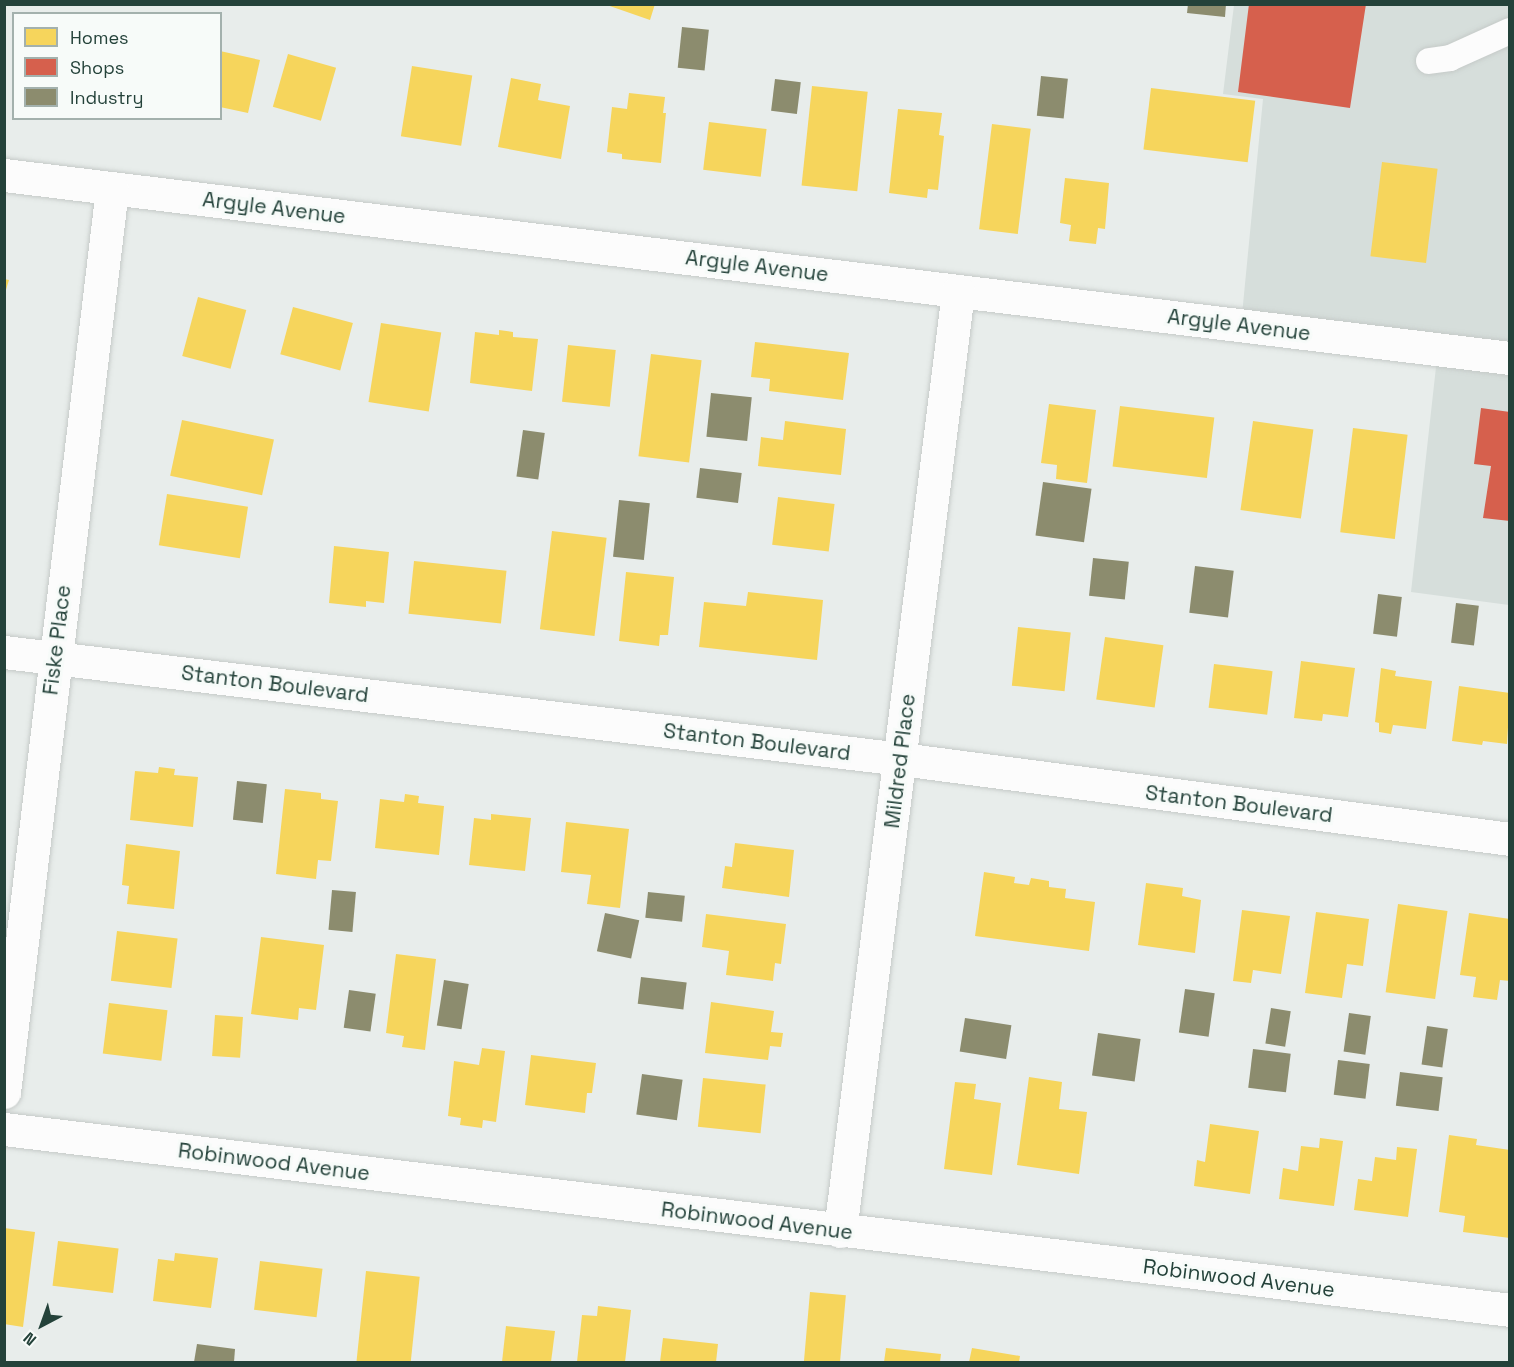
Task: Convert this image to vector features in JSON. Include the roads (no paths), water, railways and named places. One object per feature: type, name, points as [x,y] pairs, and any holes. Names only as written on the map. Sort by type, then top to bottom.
[{"type":"street","name":"Argyle Avenue","points":[[4,175],[1509,358]]},
{"type":"street","name":"Fiske Place","points":[[4,1092],[54,658],[112,189]]},
{"type":"street","name":"Mildred Place","points":[[840,1231],[958,291]]},
{"type":"street","name":"Stanton Boulevard","points":[[4,652],[901,759],[1509,839]]},
{"type":"street","name":"Robinwood Avenue","points":[[4,1129],[1509,1310]]},
{"type":"lane","points":[[1429,61],[1450,58],[1509,31]]}]
